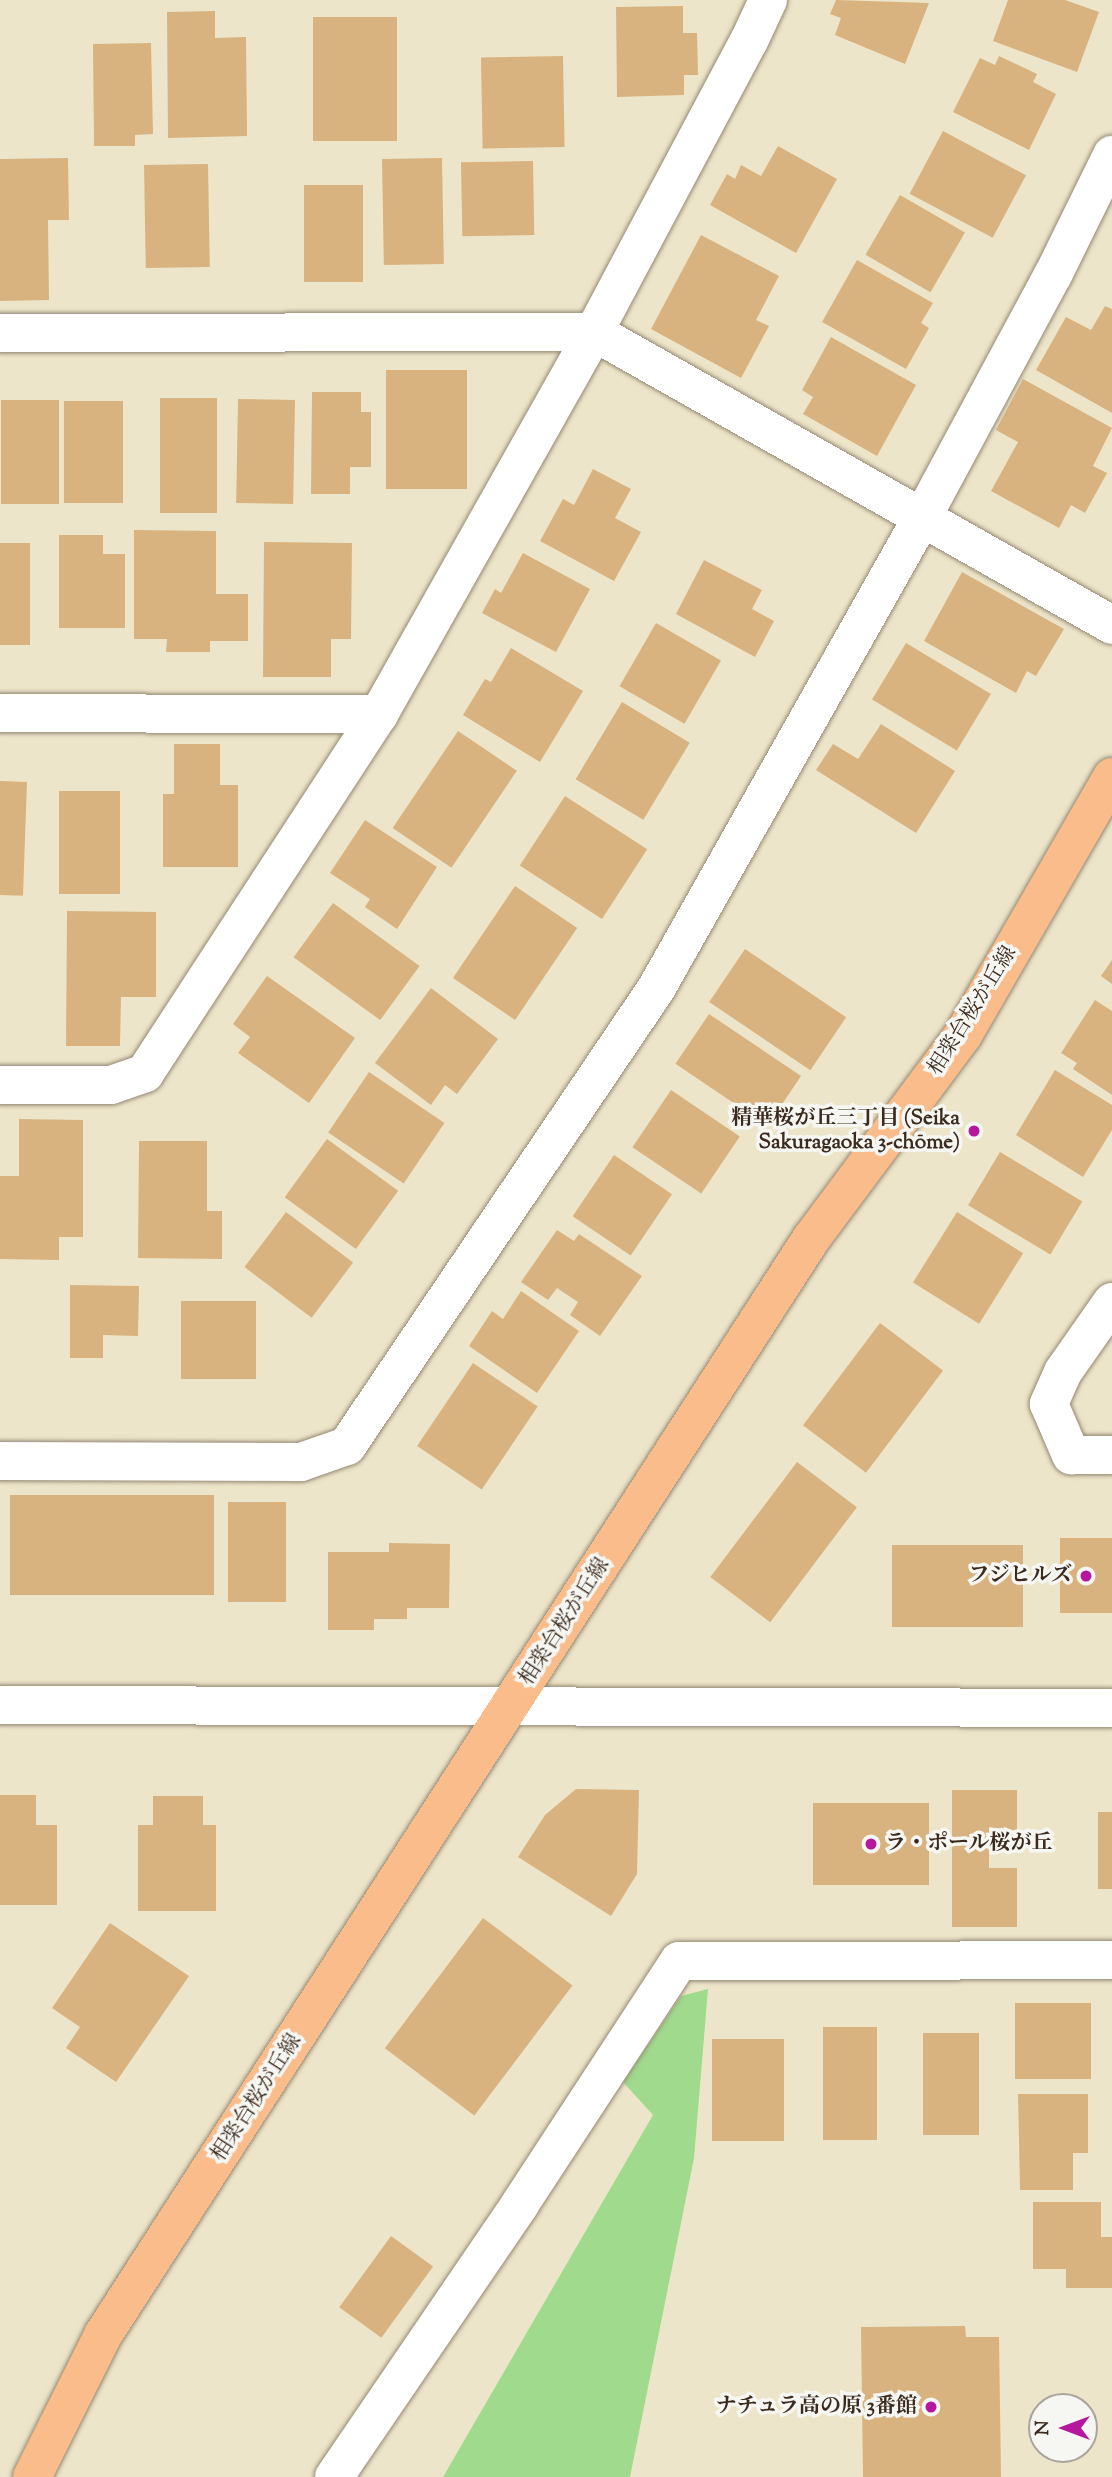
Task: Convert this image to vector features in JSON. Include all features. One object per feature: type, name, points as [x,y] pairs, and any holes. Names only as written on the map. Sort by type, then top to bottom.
[{"type":"main road","name":"相楽台桜が丘線","points":[[32,2477],[103,2335],[811,1239],[963,1035],[1112,777]]},
{"type":"street","points":[[0,1085],[111,1084],[145,1073],[379,714],[594,332],[749,41],[768,0]]},
{"type":"street","points":[[0,1461],[301,1462],[347,1446],[656,989],[923,516],[1053,275],[1112,155]]},
{"type":"street","points":[[0,333],[594,332],[1112,625]]},
{"type":"street","points":[[0,713],[379,714]]},
{"type":"street","points":[[1112,1302],[1063,1372],[1049,1404],[1071,1455],[1112,1455]]},
{"type":"street","points":[[0,1705],[1112,1708]]},
{"type":"street","points":[[334,2477],[520,2204],[679,1961],[1112,1960]]},
{"type":"green space","points":[[708,1989],[694,2158],[630,2477],[443,2477],[653,2115],[623,2082],[681,1996]]},
{"type":"building","points":[[836,0],[929,3],[905,64],[835,35],[841,18],[830,14]]},
{"type":"building","points":[[1008,0],[1065,0],[1099,12],[1077,72],[993,41]]},
{"type":"building","points":[[683,6],[683,33],[697,33],[698,75],[684,75],[684,95],[617,97],[616,7]]},
{"type":"building","points":[[215,11],[215,38],[246,37],[247,136],[168,138],[167,12]]},
{"type":"building","points":[[313,17],[397,17],[397,141],[313,141]]},
{"type":"building","points":[[151,43],[153,134],[135,135],[135,146],[94,146],[93,44]]},
{"type":"building","points":[[563,56],[565,147],[483,148],[481,57]]},
{"type":"building","points":[[999,56],[1037,74],[1033,82],[1056,94],[1029,150],[953,112],[980,58],[995,65]]},
{"type":"building","points":[[943,131],[1026,175],[993,238],[910,194]]},
{"type":"building","points":[[778,146],[837,179],[796,253],[710,205],[727,174],[735,179],[741,165],[761,176]]},
{"type":"building","points":[[68,158],[69,220],[48,220],[49,300],[0,301],[0,159]]},
{"type":"building","points":[[442,158],[444,264],[384,265],[382,159]]},
{"type":"building","points":[[533,161],[534,235],[462,236],[461,162]]},
{"type":"building","points":[[208,164],[210,267],[146,268],[144,165]]},
{"type":"building","points":[[304,185],[363,185],[363,282],[304,282]]},
{"type":"building","points":[[900,195],[965,232],[930,292],[866,255]]},
{"type":"building","points":[[701,235],[779,276],[756,320],[769,326],[741,378],[651,329]]},
{"type":"building","points":[[857,260],[933,303],[921,323],[929,328],[906,369],[822,322]]},
{"type":"building","points":[[1105,306],[1112,309],[1112,413],[1036,370],[1066,317],[1091,330]]},
{"type":"building","points":[[831,337],[916,385],[877,456],[803,414],[813,397],[802,390]]},
{"type":"building","points":[[386,370],[467,370],[467,489],[386,489]]},
{"type":"building","points":[[1023,379],[1112,428],[1093,466],[1107,473],[1085,513],[1071,505],[1059,528],[991,491],[1018,442],[996,430]]},
{"type":"building","points":[[312,392],[361,392],[361,412],[371,412],[371,467],[350,467],[350,494],[311,494]]},
{"type":"building","points":[[160,398],[217,398],[217,513],[160,513]]},
{"type":"building","points":[[238,399],[295,400],[293,504],[236,503]]},
{"type":"building","points":[[1,400],[59,400],[59,504],[1,504]]},
{"type":"building","points":[[64,401],[123,401],[123,503],[64,503]]},
{"type":"building","points":[[593,469],[631,489],[615,518],[641,532],[614,581],[540,541],[563,499],[574,505]]},
{"type":"building","points":[[134,530],[216,531],[216,594],[248,594],[248,641],[210,641],[210,652],[166,652],[167,639],[134,639]]},
{"type":"building","points":[[59,535],[103,535],[103,554],[125,554],[125,628],[59,628]]},
{"type":"building","points":[[264,542],[352,543],[351,639],[331,639],[331,677],[263,677]]},
{"type":"building","points":[[0,543],[30,543],[30,645],[0,645]]},
{"type":"building","points":[[523,553],[590,589],[556,652],[482,613],[495,589],[501,593]]},
{"type":"building","points":[[704,560],[762,590],[752,609],[774,621],[755,657],[676,614]]},
{"type":"building","points":[[962,572],[1064,629],[1036,676],[1027,671],[1016,693],[924,641]]},
{"type":"building","points":[[656,623],[721,660],[684,724],[620,686]]},
{"type":"building","points":[[906,643],[991,694],[957,751],[872,700]]},
{"type":"building","points":[[511,648],[583,691],[540,762],[463,715],[485,679],[491,682]]},
{"type":"building","points":[[622,702],[690,743],[643,820],[576,779]]},
{"type":"building","points":[[881,724],[955,771],[916,833],[816,770],[833,744],[858,759]]},
{"type":"building","points":[[458,731],[517,771],[451,868],[393,828]]},
{"type":"building","points":[[174,744],[220,744],[220,785],[238,785],[238,867],[163,867],[163,794],[174,794]]},
{"type":"building","points":[[0,781],[27,782],[23,896],[0,895]]},
{"type":"building","points":[[59,791],[120,791],[120,894],[59,894]]},
{"type":"building","points":[[565,796],[647,849],[602,919],[520,866]]},
{"type":"building","points":[[365,820],[437,867],[397,929],[365,907],[370,899],[330,873]]},
{"type":"building","points":[[515,886],[577,928],[515,1020],[453,978]]},
{"type":"building","points":[[333,903],[420,966],[380,1020],[294,957]]},
{"type":"building","points":[[67,911],[156,912],[156,997],[121,997],[120,1046],[66,1046]]},
{"type":"building","points":[[745,949],[846,1017],[810,1070],[709,1002]]},
{"type":"building","points":[[1112,960],[1112,984],[1101,976]]},
{"type":"building","points":[[267,976],[355,1038],[309,1103],[238,1053],[250,1037],[233,1024]]},
{"type":"building","points":[[431,988],[498,1039],[457,1094],[445,1085],[431,1105],[375,1063]]},
{"type":"building","points":[[1095,1000],[1112,1011],[1112,1095],[1073,1069],[1077,1063],[1061,1053]]},
{"type":"building","points":[[709,1014],[801,1076],[767,1126],[675,1064]]},
{"type":"building","points":[[1055,1070],[1112,1105],[1112,1130],[1083,1177],[1016,1135]]},
{"type":"building","points":[[369,1072],[444,1123],[404,1183],[328,1133]]},
{"type":"building","points":[[671,1090],[740,1136],[701,1194],[632,1147]]},
{"type":"building","points":[[19,1119],[83,1120],[83,1237],[59,1237],[59,1260],[0,1259],[0,1176],[19,1176]]},
{"type":"building","points":[[327,1139],[398,1191],[356,1249],[285,1197]]},
{"type":"building","points":[[139,1141],[207,1141],[207,1211],[222,1211],[222,1259],[138,1258]]},
{"type":"building","points":[[1000,1152],[1082,1201],[1050,1255],[968,1205]]},
{"type":"building","points":[[614,1155],[672,1194],[631,1255],[573,1216]]},
{"type":"building","points":[[286,1212],[353,1263],[312,1318],[244,1267]]},
{"type":"building","points":[[957,1212],[1023,1253],[979,1324],[913,1282]]},
{"type":"building","points":[[557,1230],[574,1241],[579,1234],[642,1276],[600,1336],[570,1315],[578,1302],[557,1288],[548,1300],[521,1282]]},
{"type":"building","points":[[70,1285],[139,1286],[138,1336],[103,1335],[103,1358],[70,1358]]},
{"type":"building","points":[[521,1291],[579,1331],[537,1393],[469,1346],[492,1311],[503,1319]]},
{"type":"building","points":[[181,1301],[256,1301],[256,1379],[181,1379]]},
{"type":"building","points":[[880,1323],[943,1371],[866,1473],[803,1425]]},
{"type":"building","points":[[473,1363],[538,1407],[482,1490],[417,1446]]},
{"type":"building","points":[[797,1462],[857,1507],[770,1622],[710,1577]]},
{"type":"building","points":[[10,1495],[214,1495],[214,1595],[10,1595]]},
{"type":"building","points":[[228,1502],[286,1502],[286,1602],[228,1602]]},
{"type":"building","name":"フジヒルズ","points":[[1060,1538],[1112,1538],[1112,1613],[1060,1613]]},
{"type":"building","points":[[389,1543],[450,1544],[449,1608],[407,1608],[407,1619],[374,1619],[374,1630],[328,1630],[328,1552],[389,1552]]},
{"type":"building","points":[[892,1545],[1023,1545],[1023,1627],[892,1627]]},
{"type":"building","points":[[576,1789],[639,1790],[637,1874],[611,1916],[518,1857],[545,1815]]},
{"type":"building","points":[[952,1790],[1017,1790],[1017,1846],[989,1846],[989,1868],[1017,1868],[1017,1927],[952,1927]]},
{"type":"building","points":[[0,1795],[36,1795],[36,1825],[57,1825],[57,1905],[0,1905]]},
{"type":"building","points":[[153,1796],[203,1796],[203,1825],[216,1825],[216,1911],[138,1911],[138,1825],[153,1825]]},
{"type":"building","name":"ラ・ポール桜が丘","points":[[813,1803],[929,1803],[929,1885],[813,1885]]},
{"type":"building","points":[[1098,1812],[1112,1812],[1112,1889],[1098,1889]]},
{"type":"building","points":[[483,1918],[572,1985],[474,2116],[385,2048]]},
{"type":"building","points":[[110,1923],[189,1976],[116,2082],[66,2048],[80,2027],[52,2008]]},
{"type":"building","points":[[1015,2003],[1091,2003],[1091,2079],[1015,2079]]},
{"type":"building","points":[[823,2027],[877,2027],[877,2140],[823,2140]]},
{"type":"building","points":[[923,2033],[979,2033],[979,2135],[923,2135]]},
{"type":"building","points":[[712,2039],[784,2039],[784,2141],[712,2141]]},
{"type":"building","points":[[1018,2094],[1088,2094],[1088,2153],[1073,2153],[1073,2190],[1020,2190]]},
{"type":"building","points":[[1033,2202],[1101,2202],[1101,2237],[1112,2237],[1112,2288],[1066,2288],[1066,2269],[1033,2269]]},
{"type":"building","points":[[391,2236],[433,2267],[381,2338],[339,2307]]},
{"type":"building","name":"ナチュラ高の原 3番館","points":[[965,2326],[966,2337],[999,2337],[1001,2477],[863,2477],[861,2327]]},
{"type":"place","name":"精華桜が丘三丁目 (Seika Sakuragaoka 3-chōme)","points":[[974,1131]]},
{"type":"place","name":"フジヒルズ","points":[[1086,1576]]},
{"type":"place","name":"ラ・ポール桜が丘","points":[[871,1844]]},
{"type":"place","name":"ナチュラ高の原 3番館","points":[[931,2407]]}]
